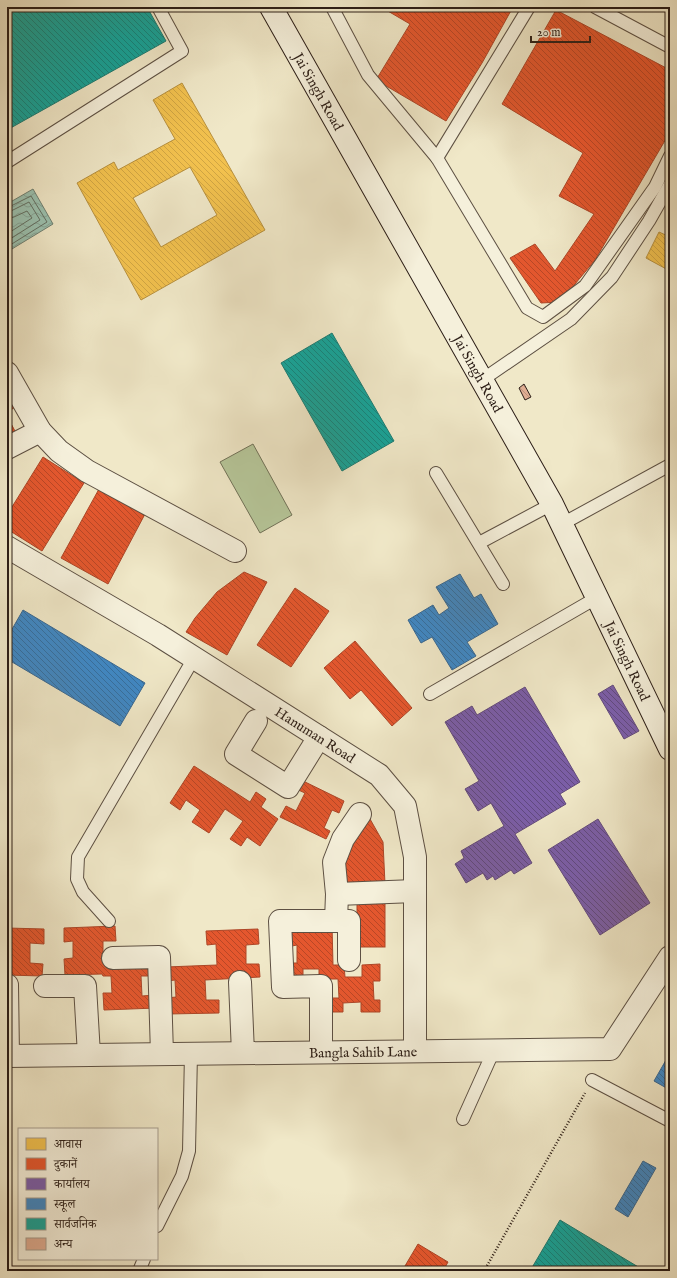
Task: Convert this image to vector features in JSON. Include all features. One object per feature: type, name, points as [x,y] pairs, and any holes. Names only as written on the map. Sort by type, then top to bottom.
[{"type":"street","name":"Jai Singh Road","points":[[270,7],[552,504],[670,749]]},
{"type":"street","points":[[7,373],[40,431],[59,451],[87,471],[235,551]]},
{"type":"street","points":[[7,448],[40,431]]},
{"type":"street","name":"Hanuman Road","points":[[7,547],[194,658],[379,775],[405,806],[415,857],[415,1050]]},
{"type":"street","points":[[256,721],[236,754],[288,787],[319,737]]},
{"type":"street","points":[[336,921],[337,894],[334,862],[343,839],[360,814]]},
{"type":"street","points":[[337,894],[415,891]]},
{"type":"street","points":[[322,1052],[321,986],[283,987],[280,921],[349,920],[349,960]]},
{"type":"street","points":[[113,958],[159,957],[162,1054]]},
{"type":"street","name":"Bangla Sahib Lane","points":[[7,1056],[415,1050],[610,1049],[670,957]]},
{"type":"street","points":[[240,982],[243,1052]]},
{"type":"street","points":[[7,985],[7,1056]]},
{"type":"street","points":[[45,986],[85,986],[89,1055]]},
{"type":"lane","points":[[7,162],[182,52],[158,7]]},
{"type":"lane","points":[[332,7],[368,75],[437,158],[527,308],[543,317],[585,286],[655,187],[670,156]]},
{"type":"lane","points":[[437,158],[529,7]]},
{"type":"lane","points":[[595,7],[670,47]]},
{"type":"lane","points":[[482,380],[571,319],[612,278],[649,221],[670,184]]},
{"type":"lane","points":[[562,524],[670,465]]},
{"type":"lane","points":[[436,473],[503,584]]},
{"type":"lane","points":[[479,543],[552,504]]},
{"type":"lane","points":[[430,694],[598,597]]},
{"type":"lane","points":[[109,921],[83,892],[77,879],[78,857],[194,658]]},
{"type":"lane","points":[[463,1119],[494,1050]]},
{"type":"lane","points":[[158,1224],[182,1176],[189,1151],[191,1053]]},
{"type":"lane","points":[[592,1080],[670,1121]]},
{"type":"lane","points":[[139,1271],[144,1260]]},
{"type":"path","points":[[484,1271],[592,1080]]},
{"type":"shaded area","points":[[253,444],[292,515],[260,533],[220,462]]},
{"type":"water","points":[[33,189],[53,224],[7,252],[7,204]]},
{"type":"building: आवास","points":[[182,83],[265,230],[141,300],[77,183],[114,162],[118,170],[175,139],[153,100]],"holes":[[[190,167],[217,215],[161,247],[133,198]]]},
{"type":"building: आवास","points":[[659,232],[670,237],[670,271],[646,258]]},
{"type":"building: दुकानें","points":[[381,7],[513,7],[482,63],[446,121],[376,80],[410,24]]},
{"type":"building: दुकानें","points":[[556,10],[670,70],[670,132],[595,260],[560,302],[541,303],[510,258],[535,244],[555,271],[594,214],[559,196],[583,153],[502,104]]},
{"type":"building: दुकानें","points":[[7,383],[19,405],[7,412]]},
{"type":"building: दुकानें","points":[[7,416],[16,433],[7,437]]},
{"type":"building: दुकानें","points":[[43,457],[84,483],[42,551],[7,529],[7,515]]},
{"type":"building: दुकानें","points":[[99,489],[145,514],[108,584],[61,558]]},
{"type":"building: दुकानें","points":[[244,572],[267,582],[227,655],[186,632],[195,618],[217,592]]},
{"type":"building: दुकानें","points":[[295,588],[329,611],[291,667],[257,645]]},
{"type":"building: दुकानें","points":[[355,641],[412,708],[392,726],[361,690],[350,699],[324,668]]},
{"type":"building: दुकानें","points":[[194,766],[250,802],[256,792],[266,799],[261,807],[278,819],[260,846],[247,837],[241,846],[230,839],[243,821],[225,809],[209,833],[192,822],[200,810],[186,800],[180,810],[170,803]]},
{"type":"building: दुकानें","points":[[299,779],[344,801],[339,813],[332,810],[324,828],[330,831],[326,839],[280,817],[286,806],[296,811],[305,793],[294,788]]},
{"type":"building: दुकानें","points":[[370,819],[383,842],[385,884],[344,886],[342,863],[353,842]]},
{"type":"building: दुकानें","points":[[357,895],[385,895],[385,947],[357,947]]},
{"type":"building: दुकानें","points":[[332,925],[333,965],[344,965],[345,977],[362,977],[362,965],[380,964],[380,981],[373,981],[374,1000],[380,1000],[380,1012],[361,1012],[361,1002],[343,1003],[343,1012],[331,1012],[331,998],[339,998],[338,979],[319,979],[319,969],[303,969],[303,979],[292,979],[292,963],[297,963],[297,945],[292,946],[291,926]]},
{"type":"building: दुकानें","points":[[115,926],[116,941],[103,941],[103,961],[154,961],[154,976],[141,976],[142,996],[155,995],[156,1008],[104,1010],[103,993],[112,993],[111,976],[103,976],[102,974],[65,975],[64,959],[73,958],[73,941],[64,942],[64,928]]},
{"type":"building: दुकानें","points":[[7,928],[44,929],[44,944],[30,943],[30,963],[43,964],[42,976],[7,975]]},
{"type":"building: दुकानें","points":[[258,929],[259,944],[246,945],[246,964],[259,964],[260,977],[205,980],[206,1000],[219,1000],[219,1013],[168,1014],[167,998],[176,997],[175,980],[167,981],[166,967],[217,965],[216,944],[207,945],[206,931]]},
{"type":"building: दुकानें","points":[[418,1244],[448,1262],[443,1271],[402,1271]]},
{"type":"building: कार्यालय","points":[[613,685],[639,731],[624,739],[598,694]]},
{"type":"building: कार्यालय","points":[[525,687],[580,782],[560,794],[566,804],[515,834],[532,863],[514,874],[511,870],[495,880],[493,876],[487,880],[483,873],[466,883],[455,864],[464,858],[461,851],[504,826],[491,803],[478,811],[465,789],[479,781],[445,722],[472,706],[477,715]]},
{"type":"building: कार्यालय","points":[[598,819],[650,903],[600,935],[548,850]]},
{"type":"building: स्कूल","points":[[460,574],[474,598],[481,594],[498,624],[467,642],[476,656],[452,670],[432,637],[421,643],[408,620],[433,605],[439,615],[449,608],[436,587]]},
{"type":"building: स्कूल","points":[[23,610],[145,683],[120,726],[7,659],[7,638]]},
{"type":"building: स्कूल","points":[[670,1053],[670,1090],[654,1081]]},
{"type":"building: स्कूल","points":[[643,1161],[656,1168],[628,1217],[615,1209]]},
{"type":"building: सार्वजनिक","points":[[7,7],[147,7],[166,41],[7,130]]},
{"type":"building: सार्वजनिक","points":[[332,333],[394,441],[342,471],[281,363]]},
{"type":"building: सार्वजनिक","points":[[560,1220],[645,1271],[530,1271]]},
{"type":"building: अन्य","points":[[524,384],[531,397],[525,400],[519,388]]}]
